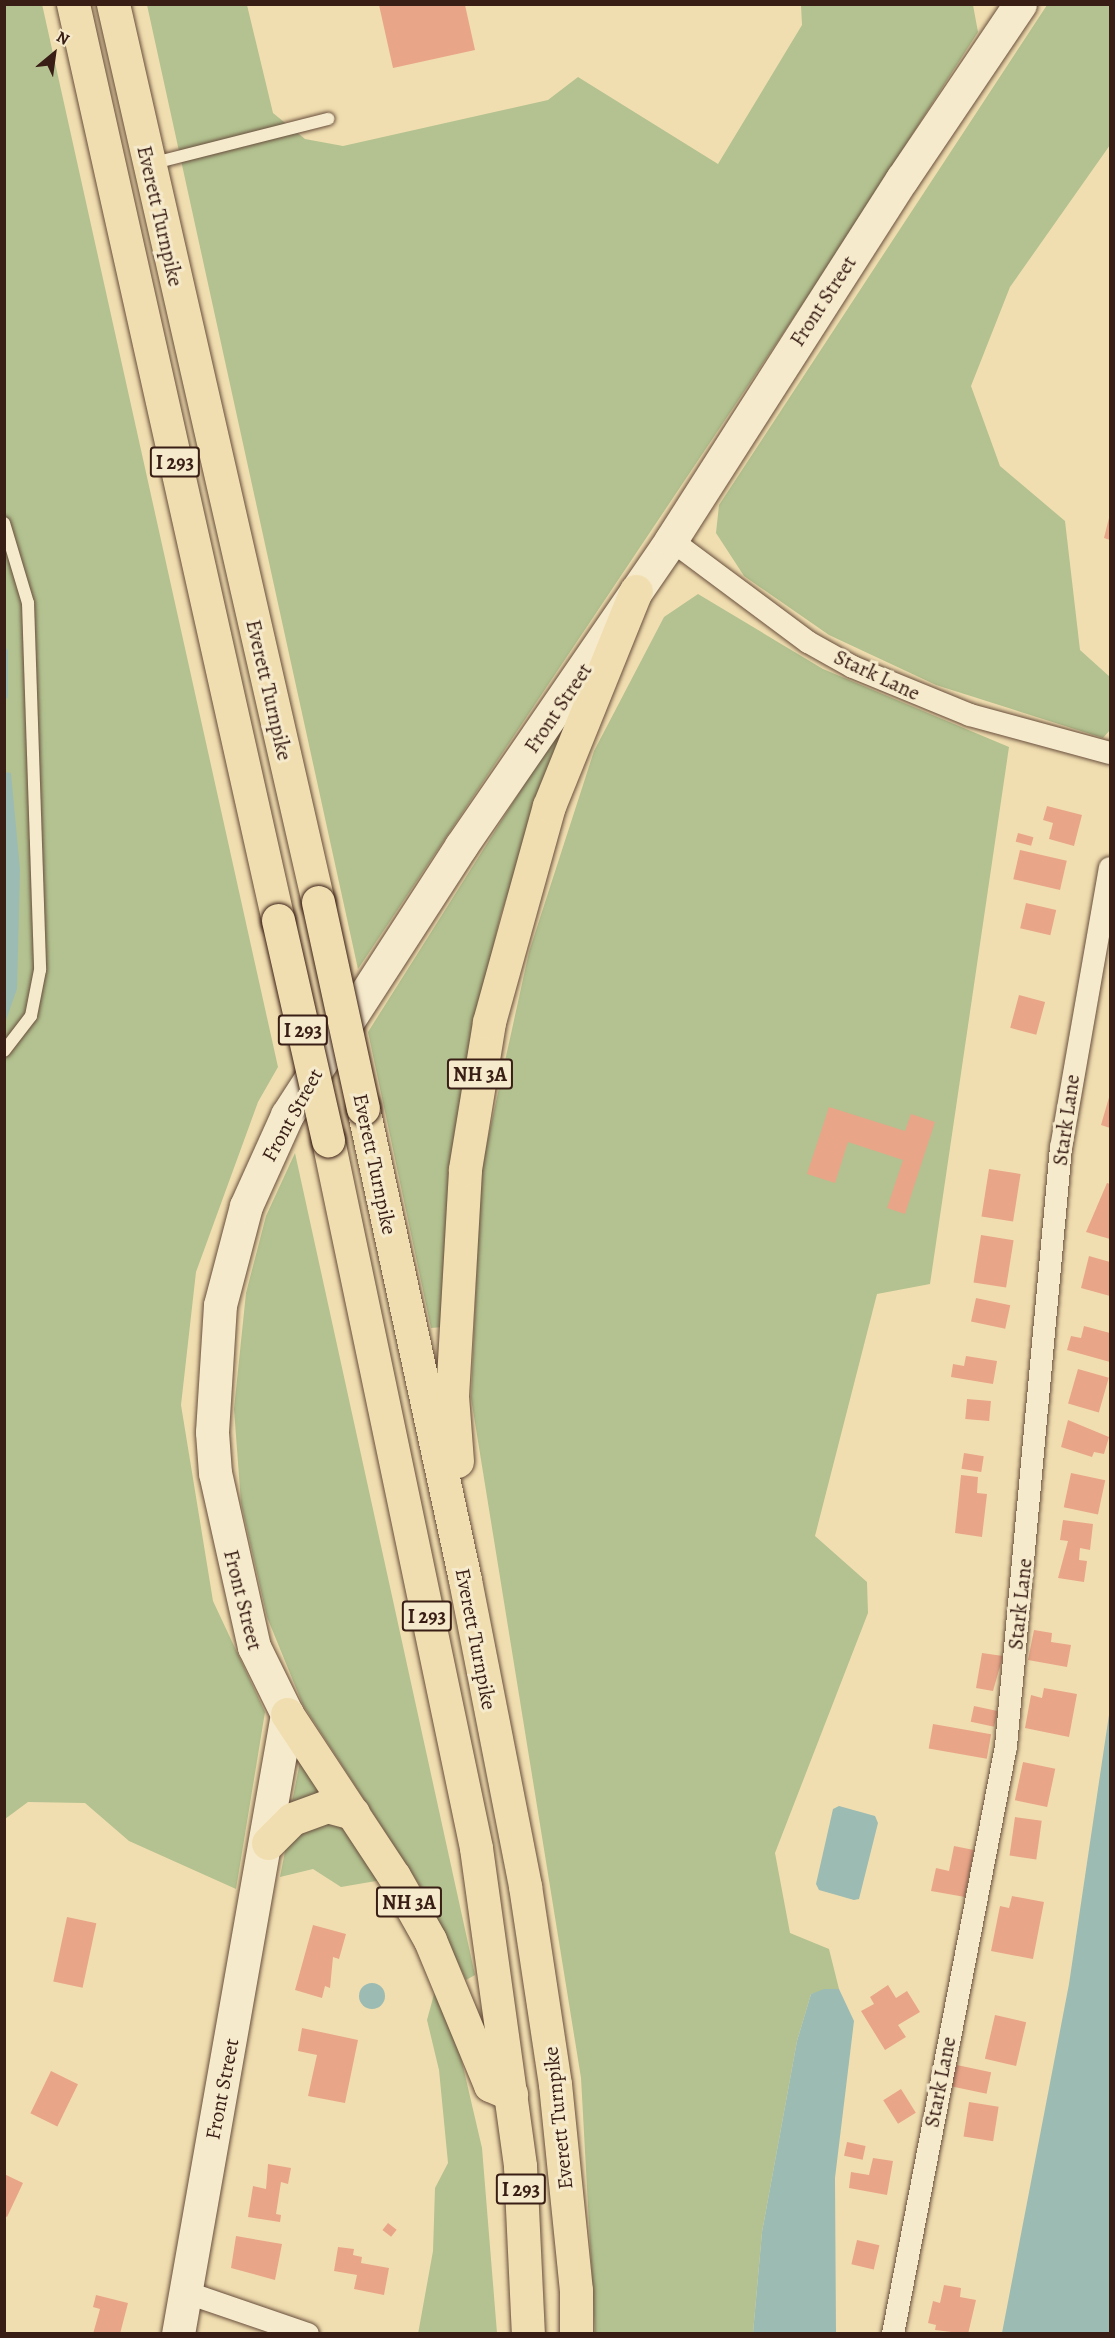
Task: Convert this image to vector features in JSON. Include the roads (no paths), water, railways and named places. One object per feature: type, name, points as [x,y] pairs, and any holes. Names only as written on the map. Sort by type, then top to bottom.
[{"type":"highway","name":"Everett Turnpike","points":[[73,4],[328,1140],[476,1848],[512,2094],[528,2285],[528,2334]]},
{"type":"highway","name":"Everett Turnpike","points":[[113,4],[318,902],[465,1580],[542,1985],[576,2290],[576,2334]]},
{"type":"highway","name":"NH 3A","points":[[465,1580],[452,1396],[465,1169],[476,1095],[507,949],[549,806],[636,591]]},
{"type":"highway","name":"NH 3A","points":[[287,1714],[353,1813],[430,1940],[490,2085],[512,2094]]},
{"type":"highway","points":[[268,1843],[292,1819],[318,1809],[327,1806],[353,1813]]},
{"type":"main road","name":"Front Street","points":[[178,2334],[268,1843],[287,1714],[254,1647],[215,1473],[212,1432],[220,1305],[246,1206],[287,1114],[461,846],[671,540],[902,179],[1020,4]]},
{"type":"street","name":"Stark Lane","points":[[671,540],[800,637],[853,667],[970,715],[1110,753]]},
{"type":"street","name":"Stark Lane","points":[[893,2334],[1006,1746],[1061,1148],[1110,868]]},
{"type":"street","points":[[185,2292],[308,2334]]},
{"type":"lane","points":[[149,164],[328,119]]},
{"type":"lane","points":[[4,523],[28,603],[40,970],[31,1016],[4,1051]]},
{"type":"water","points":[[5,772],[11,773],[20,870],[17,989],[5,1023]]},
{"type":"water","points":[[1110,1708],[1110,2333],[1002,2333],[1069,1984]]},
{"type":"water","points":[[839,1806],[875,1816],[878,1823],[859,1899],[854,1900],[819,1890],[816,1884],[833,1809]]},
{"type":"water","points":[[372,1983],[381,1987],[385,1996],[381,2005],[372,2009],[363,2005],[359,1996],[363,1987]]},
{"type":"water","points":[[824,1989],[839,1989],[854,2021],[835,2178],[836,2333],[753,2333],[762,2232],[797,2041],[811,1994]]},
{"type":"waterway","points":[[4,651],[4,695]]}]
